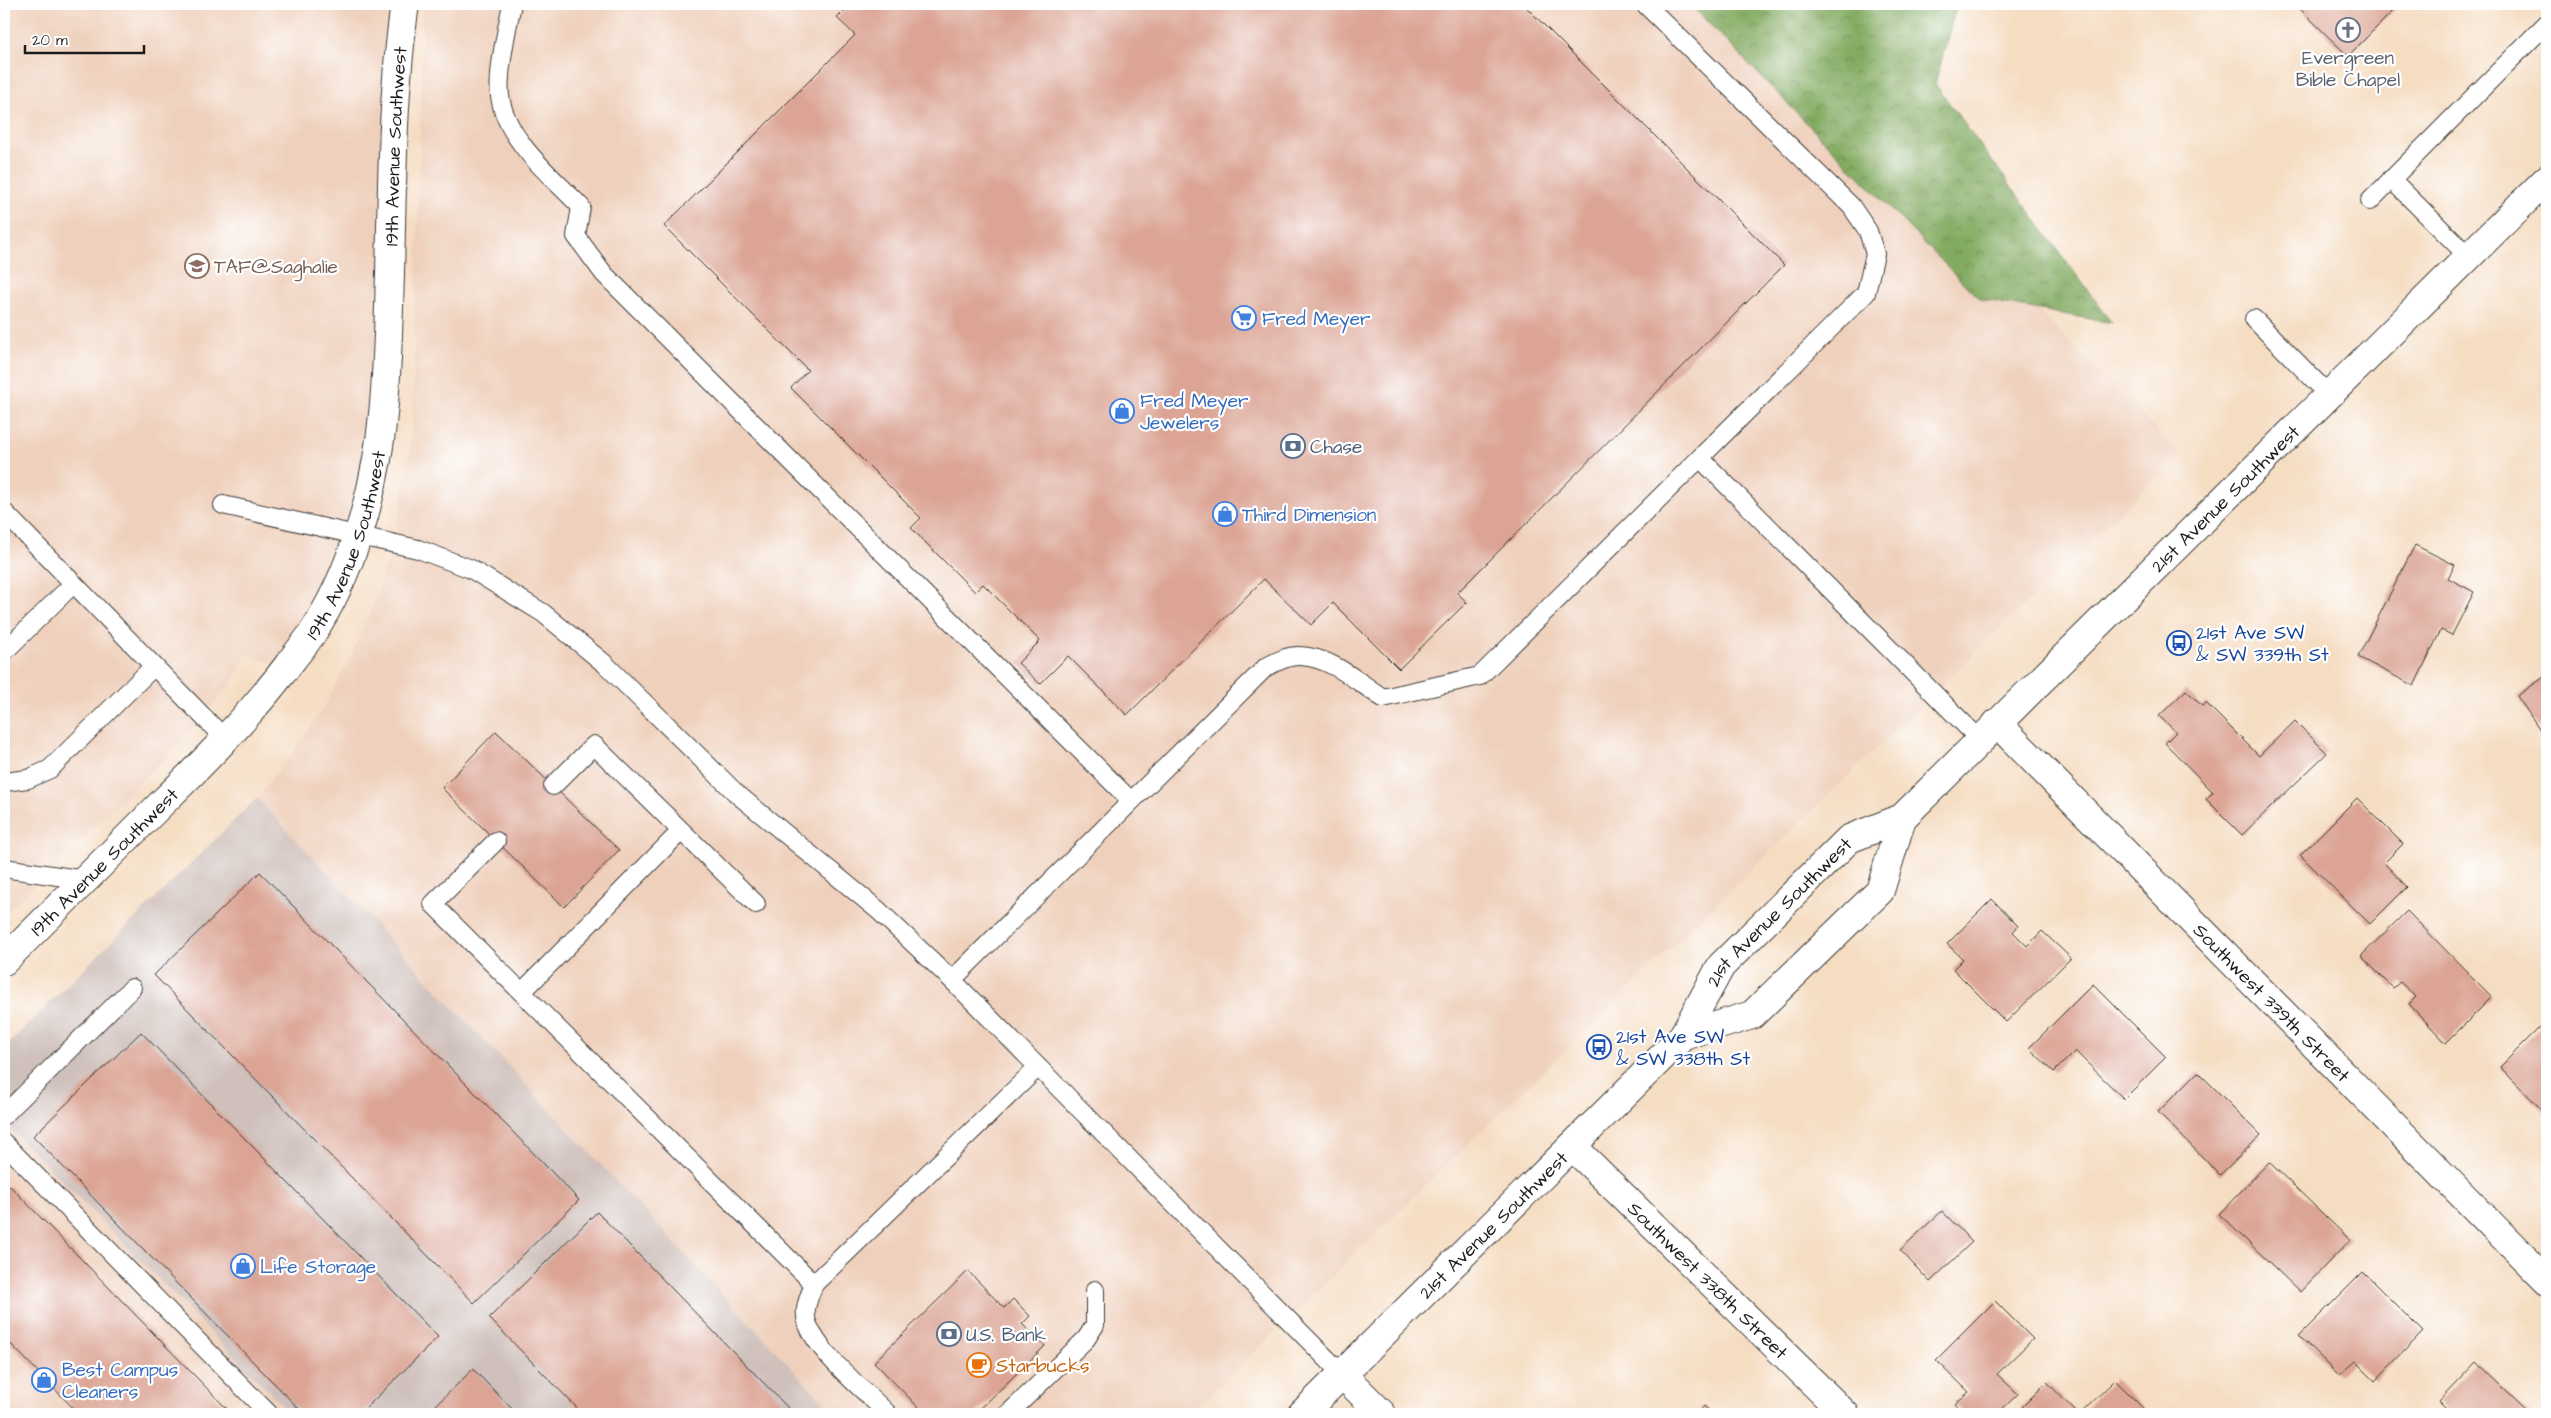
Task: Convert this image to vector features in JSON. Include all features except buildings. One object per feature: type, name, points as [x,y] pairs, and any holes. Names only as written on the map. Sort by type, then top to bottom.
[{"type":"street","name":"19th Avenue Southwest","points":[[4,961],[225,739],[275,683],[318,625],[337,588],[357,536],[372,482],[384,406],[396,126],[405,4]]},
{"type":"street","name":"21st Avenue Southwest","points":[[1302,1414],[1683,1036],[1721,966],[1849,839],[1902,818],[2547,179]]},
{"type":"street","name":"Southwest 339th Street","points":[[1989,732],[2547,1281]]},
{"type":"street","name":"21st Avenue Southwest","points":[[1683,1036],[1752,1015],[1880,891],[1902,818]]},
{"type":"street","name":"Southwest 338th Street","points":[[1572,1146],[1845,1414]]},
{"type":"street","points":[[1342,1374],[1382,1414]]},
{"type":"lane","points":[[512,4],[504,50],[500,96],[511,128],[528,151],[581,206],[576,236],[587,253],[617,287],[1131,801]]},
{"type":"lane","points":[[952,980],[1266,667],[1299,655],[1333,666],[1383,698],[1480,676],[1866,293],[1875,254],[1868,231],[1851,206],[1645,4]]},
{"type":"lane","points":[[2370,201],[2547,23]]},
{"type":"lane","points":[[2391,179],[2469,257]]},
{"type":"lane","points":[[2254,319],[2329,395]]},
{"type":"lane","points":[[1700,458],[1989,732]]},
{"type":"lane","points":[[223,505],[418,549],[454,562],[490,580],[543,613],[605,664],[737,794],[878,910],[952,980],[1342,1374]]},
{"type":"lane","points":[[4,512],[225,739]]},
{"type":"lane","points":[[4,652],[73,584]]},
{"type":"lane","points":[[4,782],[28,779],[50,769],[154,666]]},
{"type":"lane","points":[[552,786],[594,745],[756,904]]},
{"type":"lane","points":[[522,992],[682,831]]},
{"type":"lane","points":[[496,841],[433,904],[814,1284]]},
{"type":"lane","points":[[6,870],[85,880]]},
{"type":"lane","points":[[4,1115],[132,988]]},
{"type":"lane","points":[[888,1414],[821,1347],[807,1324],[806,1302],[814,1284],[1038,1067]]},
{"type":"lane","points":[[4,1143],[269,1414]]},
{"type":"lane","points":[[1008,1414],[1086,1339],[1094,1325],[1095,1290]]},
{"type":"shaded area","name":"TAF@Saghalie","points":[[4,4],[405,4],[372,482],[286,669],[248,655],[231,684],[185,738],[4,915]]},
{"type":"shaded area","points":[[423,4],[1735,4],[2180,454],[1190,1414],[835,1414],[257,798],[291,755],[322,710],[348,663],[370,613],[387,563],[400,512],[409,459],[413,406]]},
{"type":"shaded area","points":[[257,798],[835,1414],[291,1414],[4,1122],[4,1048]]},
{"type":"shaded area","points":[[4,1122],[291,1414],[4,1414]]},
{"type":"green space","points":[[1690,4],[1957,4],[1935,84],[2112,323],[1979,299]]},
{"type":"place","name":"Evergreen Bible Chapel","points":[[2348,30]]},
{"type":"place","name":"TAF@Saghalie","points":[[197,266]]},
{"type":"place","name":"Fred Meyer","points":[[1244,318]]},
{"type":"place","name":"Fred Meyer Jewelers","points":[[1122,411]]},
{"type":"place","name":"Chase","points":[[1293,446]]},
{"type":"place","name":"Third Dimension","points":[[1225,514]]},
{"type":"place","name":"21st Ave SW & SW 339th St","points":[[2179,643]]},
{"type":"place","name":"21st Ave SW & SW 338th St","points":[[1599,1047]]},
{"type":"place","name":"Life Storage","points":[[243,1266]]},
{"type":"place","name":"U.S. Bank","points":[[949,1334]]},
{"type":"place","name":"Starbucks","points":[[979,1365]]},
{"type":"place","name":"Best Campus Cleaners","points":[[44,1380]]}]
